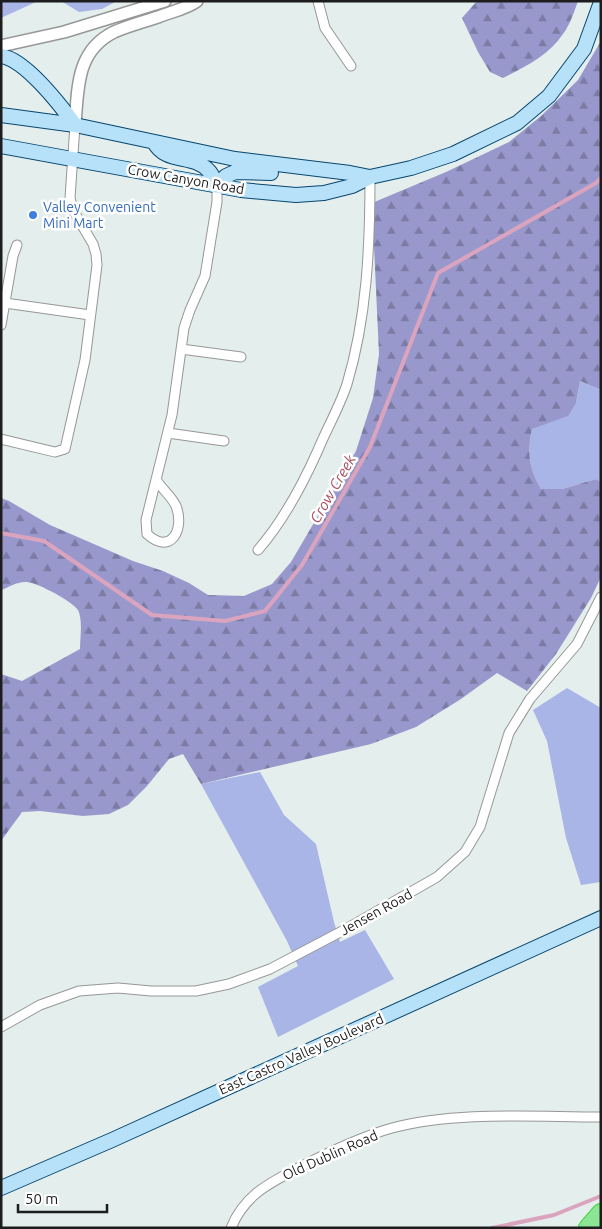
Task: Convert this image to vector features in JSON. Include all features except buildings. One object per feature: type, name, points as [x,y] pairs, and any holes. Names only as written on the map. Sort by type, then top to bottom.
[{"type":"highway","points":[[588,1228],[601,1213]]},
{"type":"main road","name":"Crow Canyon Road","points":[[1,146],[241,190],[296,195],[324,193],[352,186],[370,177],[411,168],[453,154],[517,123],[549,96],[584,50],[601,2]]},
{"type":"main road","points":[[1,56],[11,58],[24,68],[62,107],[75,125]]},
{"type":"main road","name":"Crow Canyon Road","points":[[1,114],[75,125],[235,159],[350,172],[370,177]]},
{"type":"main road","points":[[154,142],[158,150],[166,156],[198,163],[210,171],[217,185],[226,176],[235,172],[255,171],[285,174],[321,170]]},
{"type":"main road","name":"East Castro Valley Boulevard","points":[[1,1188],[601,918]]},
{"type":"street","points":[[1,46],[64,32],[165,1]]},
{"type":"street","points":[[1,439],[55,452],[65,449],[85,360],[97,265],[96,254],[93,244],[80,224],[71,204],[69,192],[78,88],[82,66],[99,41],[115,32],[197,1]]},
{"type":"street","points":[[318,1],[325,28],[351,66]]},
{"type":"street","points":[[258,550],[272,534],[289,509],[309,470],[346,386],[359,330],[368,267],[370,177]]},
{"type":"street","points":[[157,481],[176,506],[179,525],[176,536],[161,543],[153,540],[147,534],[145,529],[146,520],[172,415],[184,328],[205,276],[217,202],[217,185]]},
{"type":"street","points":[[1,325],[17,245]]},
{"type":"street","points":[[5,303],[90,315]]},
{"type":"street","points":[[180,349],[241,357]]},
{"type":"street","points":[[168,433],[224,441]]},
{"type":"street","name":"Jensen Road","points":[[1,1027],[40,1005],[79,992],[118,988],[151,991],[196,991],[229,984],[270,969],[346,929],[437,877],[465,852],[480,827],[509,733],[530,699],[577,644],[601,597]]},
{"type":"street","name":"Old Dublin Road","points":[[231,1228],[244,1204],[256,1192],[339,1148],[391,1129],[421,1122],[475,1117],[601,1117]]},
{"type":"shaded area","points":[[1,1],[42,1],[1,18]]},
{"type":"shaded area","points":[[61,1],[117,1],[102,9],[79,12]]},
{"type":"shaded area","points":[[580,381],[601,390],[601,482],[596,479],[562,489],[541,489],[530,460],[532,429],[547,422],[576,403]]},
{"type":"shaded area","points":[[567,688],[601,708],[601,882],[581,885],[566,838],[547,741],[533,710]]},
{"type":"shaded area","points":[[260,772],[284,815],[316,844],[340,942],[365,930],[394,979],[278,1037],[258,987],[298,966],[287,941],[201,784]]},
{"type":"green space","points":[[477,1],[578,1],[568,27],[551,48],[528,65],[503,78],[490,72],[462,18]]},
{"type":"green space","points":[[601,41],[601,390],[580,381],[576,403],[568,416],[532,429],[529,453],[534,474],[541,489],[562,489],[596,479],[601,482],[601,577],[591,598],[556,654],[527,691],[497,673],[461,699],[416,727],[371,744],[201,784],[183,754],[169,759],[147,786],[128,805],[109,814],[83,816],[40,811],[22,812],[1,841],[1,674],[22,681],[80,649],[81,629],[80,614],[75,606],[46,589],[24,582],[1,590],[1,498],[50,525],[133,561],[163,571],[189,583],[208,595],[244,596],[272,584],[291,562],[356,451],[373,398],[379,354],[372,203],[446,172],[509,142],[541,116],[578,80]]},
{"type":"waterway","name":"Crow Creek","points":[[1,533],[44,541],[152,615],[225,621],[265,611],[302,565],[370,447],[438,273],[596,183],[601,178]]},
{"type":"waterway","points":[[492,1228],[554,1215],[601,1196]]},
{"type":"place","name":"Valley Convenient Mini Mart","points":[[33,215]]}]
